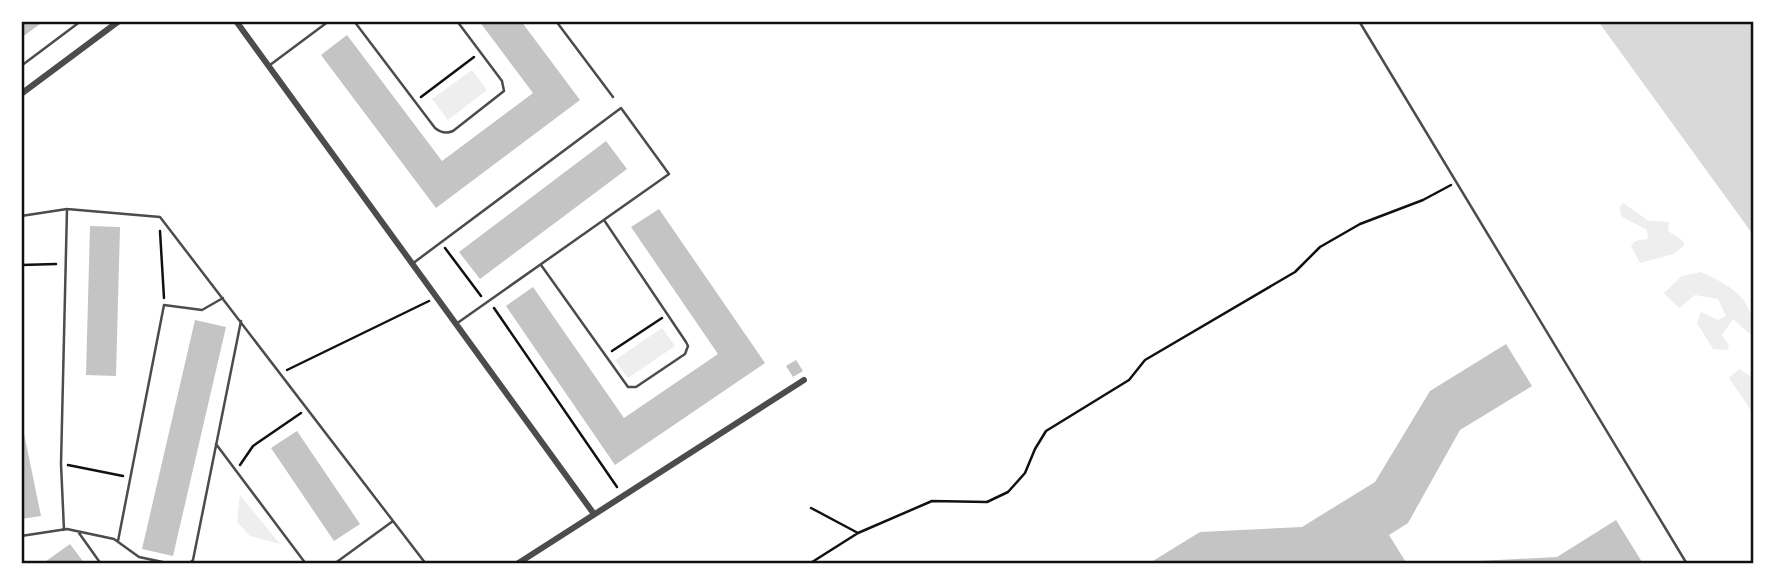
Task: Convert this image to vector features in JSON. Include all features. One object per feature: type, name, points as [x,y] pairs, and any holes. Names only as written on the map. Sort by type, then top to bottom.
[{"type":"street","points":[[21,94],[119,21]]},
{"type":"street","points":[[236,21],[594,514]]},
{"type":"street","points":[[517,564],[804,380]]},
{"type":"lane","points":[[21,66],[81,21]]},
{"type":"lane","points":[[268,66],[329,21]]},
{"type":"lane","points":[[355,21],[439,132],[447,133],[463,124],[504,91],[502,80],[457,21]]},
{"type":"lane","points":[[556,21],[613,97]]},
{"type":"lane","points":[[1359,21],[1687,564]]},
{"type":"lane","points":[[412,264],[621,108],[669,174],[456,324]]},
{"type":"lane","points":[[21,216],[67,209],[160,217],[426,564]]},
{"type":"lane","points":[[64,530],[61,464],[67,209]]},
{"type":"lane","points":[[541,264],[624,384],[632,388],[685,354],[688,346],[686,342],[604,220]]},
{"type":"lane","points":[[118,541],[164,305],[202,310],[223,298]]},
{"type":"lane","points":[[189,564],[193,560],[241,321]]},
{"type":"lane","points":[[216,444],[306,564]]},
{"type":"lane","points":[[334,564],[393,521]]},
{"type":"lane","points":[[21,536],[64,530],[78,531],[118,541],[139,557],[172,564]]},
{"type":"lane","points":[[78,531],[101,564]]},
{"type":"path","points":[[415,101],[480,52]]},
{"type":"path","points":[[809,564],[858,533],[932,501],[987,502],[1008,492],[1025,473],[1046,431],[1129,380],[1145,360],[1295,272],[1320,247],[1360,225],[1423,200],[1457,182]]},
{"type":"path","points":[[160,217],[164,305]]},
{"type":"path","points":[[441,243],[487,302],[623,496]]},
{"type":"path","points":[[21,265],[66,264]]},
{"type":"path","points":[[281,373],[436,297]]},
{"type":"path","points":[[605,357],[667,314]]},
{"type":"path","points":[[236,471],[253,446],[308,409]]},
{"type":"path","points":[[61,464],[130,478]]},
{"type":"path","points":[[811,508],[858,533]]},
{"type":"shaded area","points":[[1598,21],[1754,21],[1754,236]]},
{"type":"shaded area","points":[[472,70],[487,90],[448,120],[432,99]]},
{"type":"shaded area","points":[[1623,203],[1649,221],[1669,222],[1668,231],[1683,241],[1684,246],[1673,254],[1640,263],[1631,246],[1635,241],[1648,239],[1647,230],[1621,216],[1620,207]]},
{"type":"shaded area","points":[[1701,272],[1730,287],[1749,309],[1754,332],[1750,334],[1733,319],[1722,335],[1729,346],[1727,350],[1713,349],[1697,323],[1701,312],[1718,320],[1726,316],[1718,299],[1695,295],[1679,308],[1664,293],[1682,276]]},
{"type":"shaded area","points":[[662,328],[675,346],[628,378],[615,360]]},
{"type":"shaded area","points":[[1739,369],[1754,378],[1754,415],[1729,378]]},
{"type":"shaded area","points":[[240,495],[280,544],[250,536],[237,522]]},
{"type":"building","points":[[21,21],[44,21],[21,38]]},
{"type":"building","points":[[479,21],[521,21],[580,100],[436,208],[321,55],[347,35],[442,161],[533,93]]},
{"type":"building","points":[[606,141],[627,169],[480,279],[459,252]]},
{"type":"building","points":[[659,209],[765,363],[615,465],[506,306],[533,287],[624,418],[718,354],[631,227]]},
{"type":"building","points":[[90,226],[120,227],[116,376],[86,375]]},
{"type":"building","points":[[195,320],[226,327],[173,556],[142,549]]},
{"type":"building","points":[[1506,344],[1532,386],[1460,430],[1408,523],[1389,535],[1407,564],[1148,564],[1200,532],[1302,527],[1375,482],[1430,391]]},
{"type":"building","points":[[796,360],[803,371],[793,377],[786,366]]},
{"type":"building","points":[[21,419],[41,516],[21,519]]},
{"type":"building","points":[[297,431],[360,524],[334,541],[271,448]]},
{"type":"building","points":[[1616,520],[1642,562],[1639,564],[1459,564],[1557,557]]},
{"type":"building","points":[[70,544],[85,564],[42,564]]}]
